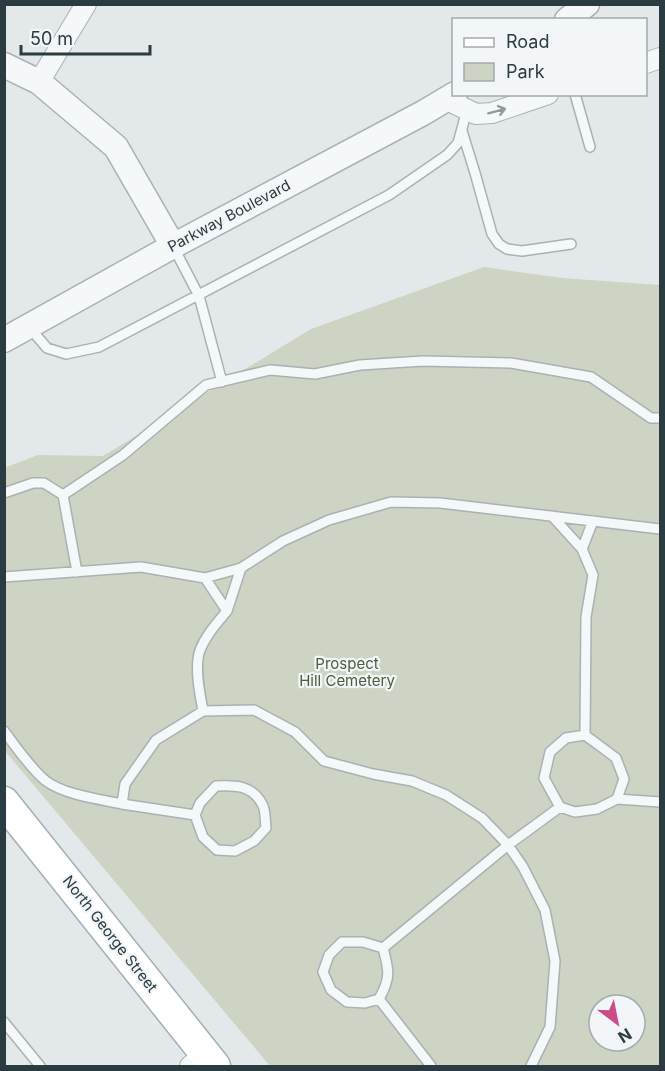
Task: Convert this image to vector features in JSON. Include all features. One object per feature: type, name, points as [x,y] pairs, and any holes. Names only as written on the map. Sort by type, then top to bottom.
[{"type":"main road","name":"North George Street","points":[[4,802],[203,1062]]},
{"type":"street","points":[[39,82],[86,4]]},
{"type":"street","points":[[4,65],[39,82],[116,147],[173,246]]},
{"type":"street","points":[[456,101],[476,114],[492,113],[542,96]]},
{"type":"street","name":"Parkway Boulevard","points":[[4,340],[173,246],[456,101]]},
{"type":"lane","points":[[576,96],[590,147]]},
{"type":"lane","points":[[456,101],[462,131],[492,234],[499,244],[507,249],[522,251],[571,244]]},
{"type":"lane","points":[[29,327],[47,348],[66,354],[99,347],[389,195],[447,155],[458,143],[462,131]]},
{"type":"lane","points":[[173,246],[199,296],[222,382]]},
{"type":"lane","points":[[63,495],[123,455],[206,385],[270,370],[315,374],[360,365],[423,361],[510,363],[591,377],[651,418],[660,418]]},
{"type":"lane","points":[[4,493],[33,483],[44,483],[63,495],[76,572]]},
{"type":"lane","points":[[4,577],[141,567],[205,578],[241,568],[283,541],[329,520],[391,502],[440,503],[660,529]]},
{"type":"lane","points":[[552,516],[582,549],[592,575],[586,617],[585,735]]},
{"type":"lane","points":[[582,549],[593,521]]},
{"type":"lane","points":[[203,711],[198,684],[198,657],[210,631],[227,611],[241,568]]},
{"type":"lane","points":[[205,578],[227,611]]},
{"type":"lane","points":[[122,804],[125,784],[156,740],[203,711],[254,710],[295,732],[324,761],[373,774],[412,781],[446,795],[482,818],[508,845],[523,867],[545,910],[555,961],[550,1027],[531,1066]]},
{"type":"lane","points":[[4,730],[46,781],[61,788],[122,804],[195,815]]},
{"type":"lane","points":[[617,799],[624,778],[616,758],[585,735],[566,738],[550,752],[544,778],[560,807],[575,812],[597,809],[617,799],[660,802]]},
{"type":"lane","points":[[236,785],[251,791],[263,805],[266,828],[254,841],[235,851],[217,850],[203,837],[195,815],[200,802],[216,786],[236,785]]},
{"type":"lane","points":[[383,948],[508,845],[560,807]]},
{"type":"lane","points":[[342,942],[363,942],[383,948],[389,970],[385,989],[379,999],[365,1003],[347,1002],[332,990],[324,972],[329,955],[342,942]]},
{"type":"lane","points":[[379,999],[431,1066]]},
{"type":"lane","points":[[4,1022],[40,1066]]},
{"type":"green space","name":"Prospect Hill Cemetery","points":[[484,267],[562,278],[660,285],[660,1066],[270,1066],[5,751],[4,468],[38,455],[103,456],[311,329]]}]
